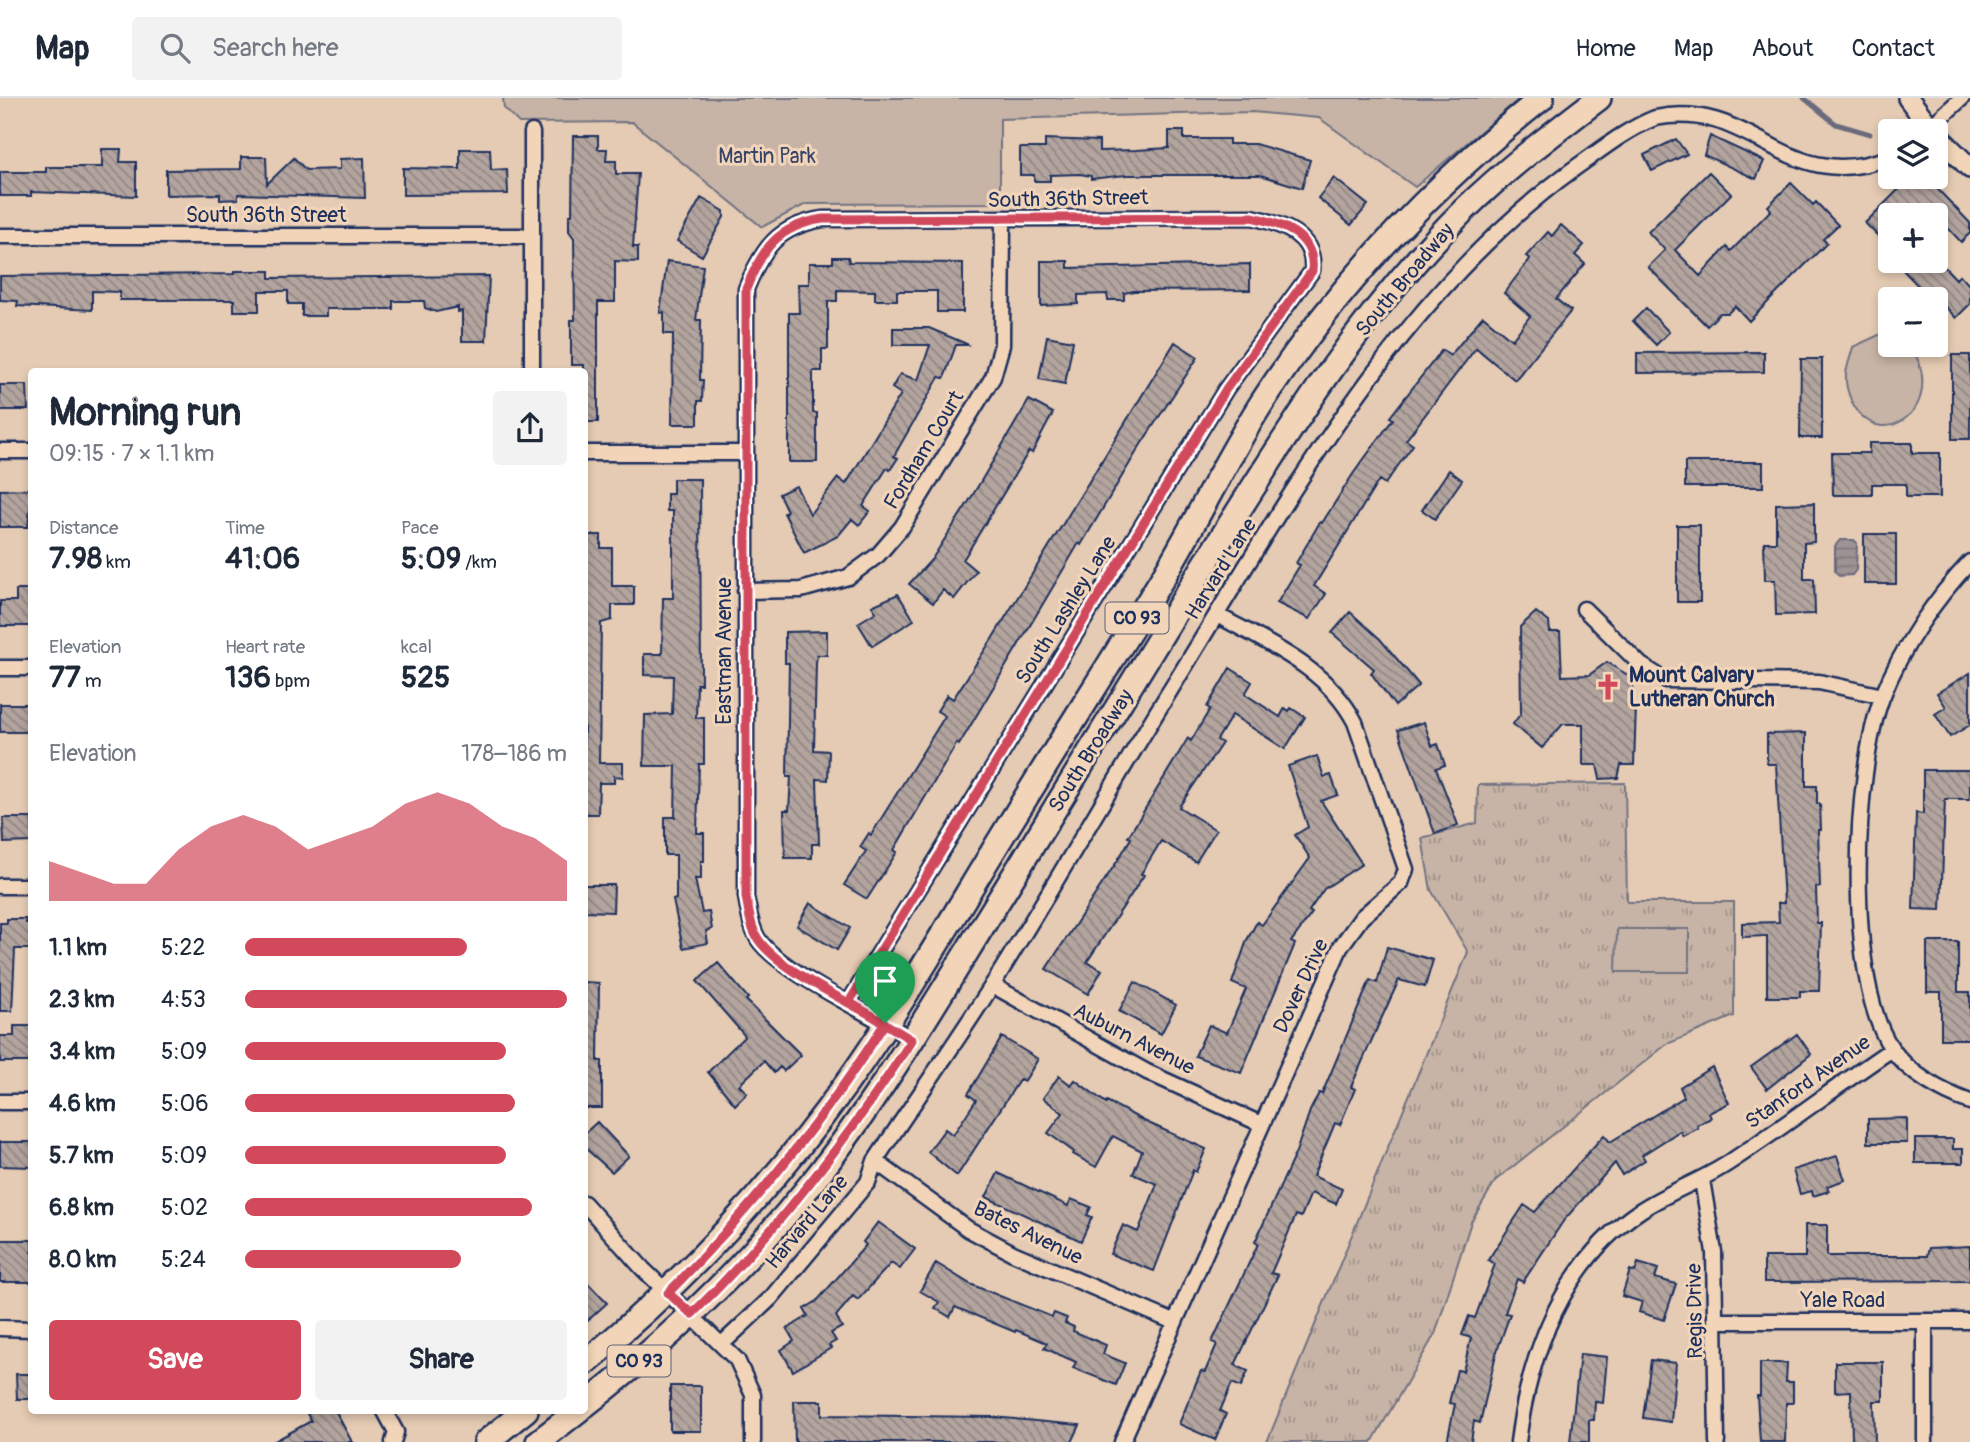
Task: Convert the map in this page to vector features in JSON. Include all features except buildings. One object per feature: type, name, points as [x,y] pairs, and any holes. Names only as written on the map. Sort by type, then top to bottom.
[{"type":"main road","name":"South Broadway","points":[[588,1361],[668,1293],[791,1156],[849,1080],[1156,588],[1261,405],[1289,364],[1356,277],[1412,215],[1469,160],[1542,98]]},
{"type":"main road","name":"South Broadway","points":[[588,1403],[692,1314],[747,1259],[813,1182],[912,1040],[1309,401],[1416,262],[1464,210],[1522,158],[1600,98]]},
{"type":"main road","points":[[485,1442],[521,1414]]},
{"type":"main road","points":[[538,1442],[574,1414]]},
{"type":"street","points":[[1908,98],[1923,119]]},
{"type":"street","points":[[1942,119],[1962,98]]},
{"type":"street","name":"Harvard Lane","points":[[723,1343],[771,1298],[868,1182],[875,1161],[992,985],[1217,615],[1336,426],[1397,342],[1463,268],[1529,205],[1625,132],[1671,112],[1692,109],[1727,113],[1748,123],[1793,154],[1819,164],[1867,165],[1878,161]]},
{"type":"street","points":[[532,132],[532,368]]},
{"type":"street","points":[[1948,148],[1970,169]]},
{"type":"street","name":"South 36th Street","points":[[823,219],[1003,221],[1252,217],[1275,223],[1308,243]]},
{"type":"street","name":"Eastman Avenue","points":[[823,219],[783,232],[764,249],[746,289],[746,897],[758,938],[776,959],[912,1040]]},
{"type":"street","name":"Fordham Court","points":[[745,591],[800,590],[848,577],[878,555],[902,527],[993,377],[1002,345],[1003,221]]},
{"type":"street","name":"South 36th Street","points":[[0,236],[531,236]]},
{"type":"street","name":"South Lashley Lane","points":[[849,1002],[1226,389],[1312,271],[1314,256],[1308,243]]},
{"type":"street","points":[[0,451],[28,451]]},
{"type":"street","points":[[588,453],[744,453]]},
{"type":"street","name":"Stanford Avenue","points":[[1518,1442],[1539,1350],[1554,1312],[1582,1265],[1606,1238],[1641,1210],[1702,1180],[1892,1049],[1872,1006],[1861,959],[1860,817],[1869,749],[1883,696],[1920,628],[1948,586],[1970,562]]},
{"type":"street","points":[[1584,609],[1642,665],[1665,680],[1819,682],[1883,696]]},
{"type":"street","name":"Dover Drive","points":[[1122,1442],[1341,946],[1362,917],[1401,883],[1406,869],[1355,722],[1345,703],[1332,686],[1305,665],[1217,615]]},
{"type":"street","points":[[0,668],[28,668]]},
{"type":"street","points":[[0,886],[28,886]]},
{"type":"street","name":"Auburn Avenue","points":[[992,985],[1147,1072],[1261,1124]]},
{"type":"street","points":[[1892,1049],[1919,1076],[1952,1096],[1970,1102]]},
{"type":"street","points":[[0,1102],[28,1102]]},
{"type":"street","name":"Bates Avenue","points":[[875,1161],[968,1229],[1013,1253],[1174,1322]]},
{"type":"street","name":"Regis Drive","points":[[1702,1180],[1714,1252],[1717,1442]]},
{"type":"street","points":[[588,1207],[668,1293],[723,1343],[743,1369],[753,1395],[753,1442]]},
{"type":"street","name":"Yale Road","points":[[1716,1321],[1970,1321]]},
{"type":"street","points":[[1925,1322],[1925,1442]]},
{"type":"street","points":[[0,1328],[28,1329]]},
{"type":"street","points":[[386,1414],[395,1437]]},
{"type":"green space","name":"Martin Park","points":[[503,98],[1520,98],[1415,187],[1319,118],[1252,112],[1000,119],[1000,203],[806,204],[762,227],[632,122],[519,123],[504,108]]},
{"type":"green space","points":[[1878,335],[1878,357],[1916,357],[1922,373],[1921,394],[1911,413],[1903,420],[1880,426],[1862,416],[1855,407],[1847,385],[1847,371],[1853,347]]},
{"type":"green space","points":[[1625,783],[1627,902],[1734,902],[1734,1016],[1667,1044],[1496,1180],[1471,1222],[1435,1334],[1372,1442],[1267,1442],[1468,952],[1431,890],[1422,838],[1477,823],[1478,785]]},
{"type":"green space","points":[[1617,929],[1689,929],[1689,972],[1616,972]]},
{"type":"shaded area","points":[[1840,540],[1854,540],[1857,543],[1856,570],[1852,575],[1839,576],[1835,571],[1835,546]]},
{"type":"waterway","points":[[1804,98],[1836,124],[1870,134]]},
{"type":"place","name":"Mount Calvary Lutheran Church","points":[[1608,687]]},
{"type":"route","points":[[885,1023],[849,1002],[776,959],[758,938],[746,897],[746,289],[759,257],[783,232],[823,219],[1003,221],[1252,217],[1275,223],[1308,243],[1314,256],[1312,271],[1226,389],[849,1002],[885,1023],[912,1040],[813,1182],[731,1276],[692,1314],[668,1293],[712,1247],[813,1128],[849,1080],[885,1023]]}]
